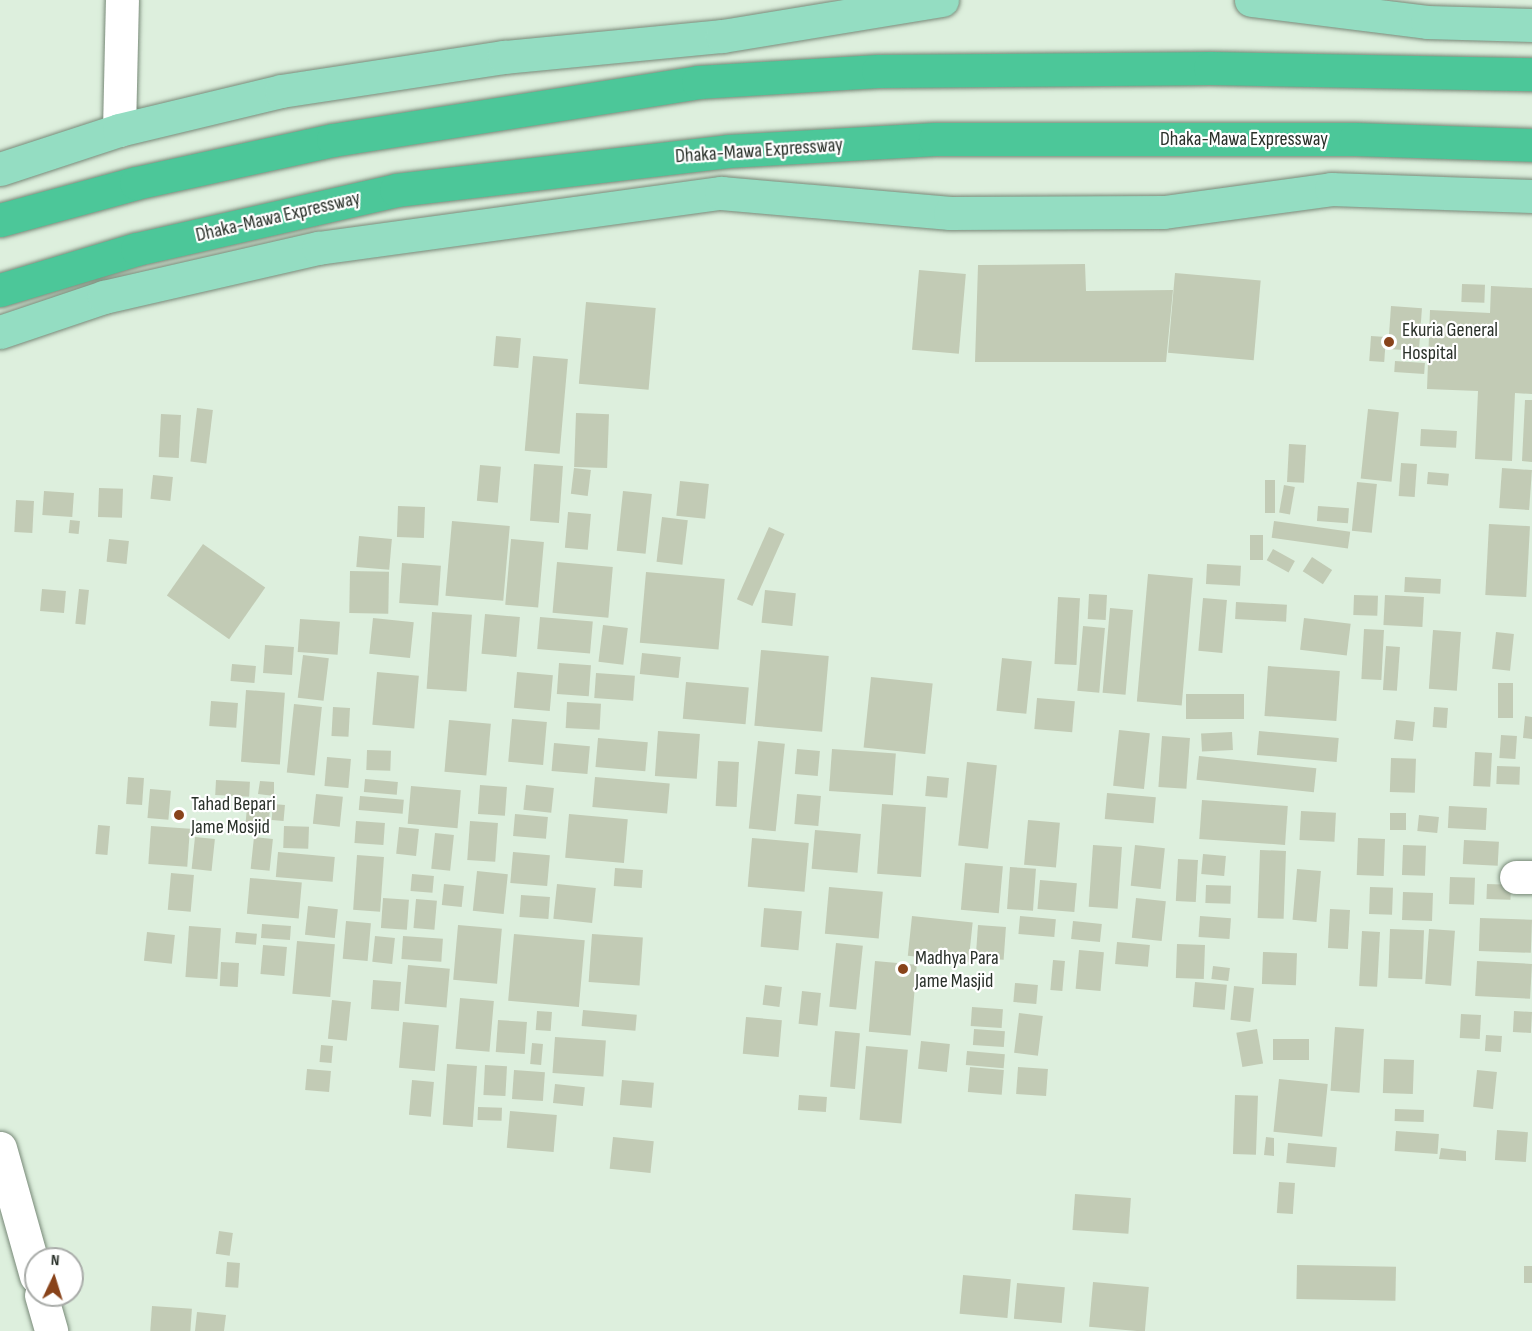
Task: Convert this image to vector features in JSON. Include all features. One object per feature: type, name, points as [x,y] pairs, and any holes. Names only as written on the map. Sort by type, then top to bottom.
[{"type":"highway","points":[[0,220],[136,183],[333,140],[698,82],[878,71],[1210,68],[1532,75]]},
{"type":"highway","name":"Dhaka-Mawa Expressway","points":[[0,290],[137,249],[396,190],[728,151],[935,139],[1355,139],[1532,145]]},
{"type":"main road","points":[[0,169],[119,130],[281,91],[504,57],[722,36],[850,7],[942,0]]},
{"type":"main road","points":[[1251,0],[1427,22],[1532,25]]},
{"type":"main road","points":[[0,332],[104,297],[318,248],[721,193],[950,213],[1164,212],[1331,189],[1532,196]]},
{"type":"street","points":[[119,130],[122,0]]},
{"type":"street","points":[[0,1148],[28,1247]]},
{"type":"street","points":[[44,1307],[51,1331]]},
{"type":"building","points":[[1085,264],[1086,291],[1173,290],[1166,362],[975,362],[978,265]]},
{"type":"building","points":[[919,270],[966,274],[959,354],[912,350]]},
{"type":"building","points":[[1175,273],[1261,280],[1254,360],[1168,353]]},
{"type":"building","points":[[1462,284],[1485,285],[1484,303],[1461,302]]},
{"type":"building","points":[[1491,286],[1532,288],[1532,394],[1515,393],[1512,461],[1475,459],[1478,391],[1427,389],[1430,310],[1490,313]]},
{"type":"building","points":[[586,302],[656,308],[649,390],[579,384]]},
{"type":"building","points":[[1391,306],[1422,308],[1419,351],[1388,349]]},
{"type":"building","points":[[496,336],[521,338],[518,368],[493,366]]},
{"type":"building","points":[[1371,336],[1386,337],[1384,362],[1369,361]]},
{"type":"building","points":[[533,356],[568,359],[560,454],[525,451]]},
{"type":"building","points":[[1395,361],[1425,363],[1424,374],[1394,372]]},
{"type":"building","points":[[1525,400],[1532,400],[1532,462],[1522,461]]},
{"type":"building","points":[[197,408],[213,410],[206,464],[190,462]]},
{"type":"building","points":[[1368,409],[1399,412],[1392,482],[1361,479]]},
{"type":"building","points":[[576,413],[609,414],[607,468],[574,467]]},
{"type":"building","points":[[161,414],[181,415],[179,458],[159,457]]},
{"type":"building","points":[[1421,429],[1457,431],[1456,448],[1420,446]]},
{"type":"building","points":[[1289,444],[1306,445],[1304,483],[1287,482]]},
{"type":"building","points":[[1401,463],[1417,464],[1415,497],[1399,496]]},
{"type":"building","points":[[534,464],[563,466],[559,523],[530,521]]},
{"type":"building","points":[[480,465],[501,467],[498,503],[477,501]]},
{"type":"building","points":[[574,468],[591,470],[588,496],[571,494]]},
{"type":"building","points":[[1502,468],[1532,470],[1529,510],[1499,508]]},
{"type":"building","points":[[1428,472],[1449,474],[1448,486],[1427,484]]},
{"type":"building","points":[[153,475],[173,477],[170,501],[150,499]]},
{"type":"building","points":[[1265,480],[1275,480],[1275,513],[1265,513]]},
{"type":"building","points":[[680,481],[709,484],[705,519],[676,516]]},
{"type":"building","points":[[1357,482],[1377,484],[1372,533],[1352,531]]},
{"type":"building","points":[[1284,485],[1295,487],[1290,514],[1279,513]]},
{"type":"building","points":[[99,488],[123,489],[122,518],[98,517]]},
{"type":"building","points":[[44,491],[74,493],[72,517],[42,515]]},
{"type":"building","points":[[623,491],[652,494],[646,554],[617,551]]},
{"type":"building","points":[[16,500],[34,501],[32,533],[14,532]]},
{"type":"building","points":[[398,506],[425,507],[424,538],[397,537]]},
{"type":"building","points":[[1318,506],[1349,508],[1348,523],[1317,521]]},
{"type":"building","points":[[568,512],[591,514],[588,550],[565,548]]},
{"type":"building","points":[[662,517],[688,520],[682,565],[657,562]]},
{"type":"building","points":[[70,520],[80,521],[79,534],[69,533]]},
{"type":"building","points":[[452,521],[510,526],[503,601],[445,596]]},
{"type":"building","points":[[1274,521],[1350,532],[1348,549],[1272,538]]},
{"type":"building","points":[[1489,524],[1530,526],[1526,597],[1485,595]]},
{"type":"building","points":[[769,527],[785,534],[752,606],[737,599]]},
{"type":"building","points":[[1250,535],[1263,535],[1263,560],[1250,560]]},
{"type":"building","points":[[359,536],[392,539],[389,570],[356,567]]},
{"type":"building","points":[[109,539],[129,541],[126,564],[107,562]]},
{"type":"building","points":[[511,539],[544,542],[538,608],[505,605]]},
{"type":"building","points":[[203,544],[265,588],[229,639],[167,596]]},
{"type":"building","points":[[1273,549],[1295,561],[1289,572],[1267,560]]},
{"type":"building","points":[[1312,557],[1332,570],[1323,584],[1303,571]]},
{"type":"building","points":[[557,562],[613,567],[608,618],[553,613]]},
{"type":"building","points":[[402,563],[441,566],[438,606],[399,603]]},
{"type":"building","points":[[1207,564],[1241,566],[1240,586],[1206,584]]},
{"type":"building","points":[[350,571],[389,572],[388,614],[349,613]]},
{"type":"building","points":[[646,572],[725,579],[719,650],[640,643]]},
{"type":"building","points":[[1148,574],[1193,578],[1182,705],[1137,702]]},
{"type":"building","points":[[1405,577],[1441,579],[1440,594],[1404,592]]},
{"type":"building","points":[[42,589],[66,591],[64,613],[40,611]]},
{"type":"building","points":[[79,589],[89,590],[85,625],[75,624]]},
{"type":"building","points":[[765,590],[796,593],[792,626],[762,623]]},
{"type":"building","points":[[1089,594],[1107,595],[1106,620],[1088,619]]},
{"type":"building","points":[[1354,595],[1378,596],[1377,616],[1353,615]]},
{"type":"building","points":[[1385,595],[1424,597],[1422,627],[1383,625]]},
{"type":"building","points":[[1058,597],[1080,598],[1076,665],[1054,664]]},
{"type":"building","points":[[1203,598],[1227,600],[1222,653],[1198,651]]},
{"type":"building","points":[[1236,602],[1287,605],[1286,622],[1235,619]]},
{"type":"building","points":[[1110,608],[1133,610],[1126,695],[1103,693]]},
{"type":"building","points":[[432,612],[472,615],[467,692],[427,689]]},
{"type":"building","points":[[485,614],[520,617],[516,657],[482,654]]},
{"type":"building","points":[[540,617],[593,622],[590,653],[537,649]]},
{"type":"building","points":[[373,618],[414,622],[410,658],[369,654]]},
{"type":"building","points":[[1304,618],[1351,624],[1347,655],[1300,650]]},
{"type":"building","points":[[300,619],[340,622],[338,655],[298,652]]},
{"type":"building","points":[[603,625],[628,628],[623,665],[598,662]]},
{"type":"building","points":[[1083,626],[1105,628],[1099,693],[1077,691]]},
{"type":"building","points":[[1364,629],[1384,630],[1381,680],[1361,679]]},
{"type":"building","points":[[1433,630],[1461,632],[1457,691],[1429,689]]},
{"type":"building","points":[[1496,632],[1514,634],[1510,671],[1492,669]]},
{"type":"building","points":[[265,645],[294,647],[292,675],[263,673]]},
{"type":"building","points":[[1386,646],[1400,647],[1397,691],[1383,690]]},
{"type":"building","points":[[761,650],[829,656],[822,732],[754,726]]},
{"type":"building","points":[[642,653],[681,657],[679,678],[640,674]]},
{"type":"building","points":[[303,655],[329,658],[324,701],[298,698]]},
{"type":"building","points":[[1002,658],[1032,661],[1026,714],[996,711]]},
{"type":"building","points":[[559,663],[591,665],[589,696],[557,694]]},
{"type":"building","points":[[232,664],[256,666],[254,683],[231,681]]},
{"type":"building","points":[[1268,666],[1340,671],[1336,721],[1265,716]]},
{"type":"building","points":[[377,672],[419,676],[414,728],[372,725]]},
{"type":"building","points":[[517,672],[553,675],[550,711],[514,708]]},
{"type":"building","points":[[596,673],[635,676],[633,701],[594,698]]},
{"type":"building","points":[[871,677],[933,683],[925,754],[864,748]]},
{"type":"building","points":[[686,682],[749,687],[746,724],[683,719]]},
{"type":"building","points":[[1498,683],[1513,683],[1513,718],[1498,718]]},
{"type":"building","points":[[246,690],[285,693],[280,765],[241,762]]},
{"type":"building","points":[[1186,694],[1244,694],[1244,719],[1186,719]]},
{"type":"building","points":[[1037,698],[1075,701],[1072,732],[1034,729]]},
{"type":"building","points":[[211,701],[238,703],[236,728],[209,726]]},
{"type":"building","points":[[567,702],[601,704],[600,730],[566,728]]},
{"type":"building","points":[[294,704],[322,707],[315,776],[287,773]]},
{"type":"building","points":[[333,707],[350,708],[348,737],[331,736]]},
{"type":"building","points":[[1434,707],[1448,708],[1447,728],[1433,727]]},
{"type":"building","points":[[1525,716],[1532,717],[1532,739],[1523,738]]},
{"type":"building","points":[[512,719],[547,722],[543,765],[508,762]]},
{"type":"building","points":[[449,720],[491,724],[486,775],[444,772]]},
{"type":"building","points":[[1396,720],[1415,722],[1413,741],[1394,739]]},
{"type":"building","points":[[1119,730],[1150,733],[1144,789],[1113,786]]},
{"type":"building","points":[[658,731],[700,734],[697,779],[655,776]]},
{"type":"building","points":[[1259,731],[1339,738],[1337,762],[1257,755]]},
{"type":"building","points":[[1232,732],[1233,750],[1202,752],[1201,734]]},
{"type":"building","points":[[1501,735],[1517,736],[1515,759],[1499,758]]},
{"type":"building","points":[[1162,736],[1190,738],[1186,789],[1158,787]]},
{"type":"building","points":[[598,738],[648,742],[645,771],[595,767]]},
{"type":"building","points":[[758,741],[785,744],[776,831],[749,829]]},
{"type":"building","points":[[554,743],[590,746],[587,774],[552,771]]},
{"type":"building","points":[[797,749],[820,751],[818,776],[795,774]]},
{"type":"building","points":[[832,749],[896,753],[893,795],[829,791]]},
{"type":"building","points":[[367,750],[391,751],[390,771],[366,770]]},
{"type":"building","points":[[1475,752],[1492,753],[1490,787],[1473,786]]},
{"type":"building","points":[[1199,756],[1316,768],[1314,792],[1196,780]]},
{"type":"building","points":[[327,757],[351,759],[348,788],[324,786]]},
{"type":"building","points":[[1391,758],[1416,759],[1415,793],[1390,792]]},
{"type":"building","points":[[718,761],[739,762],[737,807],[716,806]]},
{"type":"building","points":[[967,762],[997,765],[988,849],[958,846]]},
{"type":"building","points":[[1497,766],[1520,767],[1519,785],[1496,784]]},
{"type":"building","points":[[927,776],[949,778],[947,798],[925,796]]},
{"type":"building","points":[[128,777],[144,778],[142,805],[126,804]]},
{"type":"building","points":[[595,777],[670,784],[667,813],[592,807]]},
{"type":"building","points":[[365,779],[398,782],[397,795],[364,792]]},
{"type":"building","points":[[216,780],[250,782],[249,797],[215,795]]},
{"type":"building","points":[[260,781],[274,782],[274,796],[258,794]]},
{"type":"building","points":[[480,785],[507,787],[505,816],[478,814]]},
{"type":"building","points":[[526,785],[554,788],[551,813],[523,810]]},
{"type":"building","points":[[411,786],[461,790],[457,828],[408,824]]},
{"type":"building","points":[[150,789],[171,791],[168,820],[147,818]]},
{"type":"building","points":[[1107,793],[1156,797],[1154,823],[1105,819]]},
{"type":"building","points":[[316,794],[343,797],[340,827],[313,824]]},
{"type":"building","points":[[797,794],[821,796],[818,826],[794,824]]},
{"type":"building","points":[[360,796],[404,800],[403,814],[359,810]]},
{"type":"building","points":[[1202,800],[1288,806],[1285,845],[1199,839]]},
{"type":"building","points":[[273,804],[285,805],[284,821],[272,820]]},
{"type":"building","points":[[882,804],[926,807],[921,877],[877,874]]},
{"type":"building","points":[[1449,806],[1487,808],[1486,830],[1448,828]]},
{"type":"building","points":[[247,807],[270,809],[268,828],[245,826]]},
{"type":"building","points":[[1301,811],[1336,813],[1334,842],[1299,840]]},
{"type":"building","points":[[1390,813],[1406,813],[1406,830],[1390,830]]},
{"type":"building","points":[[515,814],[548,817],[546,839],[513,836]]},
{"type":"building","points":[[569,814],[628,819],[624,863],[565,858]]},
{"type":"building","points":[[1419,815],[1439,817],[1437,833],[1417,831]]},
{"type":"building","points":[[1028,820],[1060,823],[1056,868],[1024,865]]},
{"type":"building","points":[[356,821],[385,823],[383,845],[354,843]]},
{"type":"building","points":[[470,821],[498,823],[495,862],[467,860]]},
{"type":"building","points":[[98,825],[110,826],[107,855],[95,854]]},
{"type":"building","points":[[151,826],[190,829],[187,867],[148,864]]},
{"type":"building","points":[[284,826],[309,827],[308,849],[283,848]]},
{"type":"building","points":[[399,827],[419,829],[416,856],[396,854]]},
{"type":"building","points":[[815,830],[861,834],[857,873],[812,869]]},
{"type":"building","points":[[435,833],[454,835],[450,871],[431,869]]},
{"type":"building","points":[[195,837],[215,839],[212,871],[192,869]]},
{"type":"building","points":[[254,837],[273,839],[270,871],[251,869]]},
{"type":"building","points":[[752,838],[809,843],[805,892],[748,887]]},
{"type":"building","points":[[1358,838],[1385,839],[1384,876],[1357,875]]},
{"type":"building","points":[[1464,840],[1499,842],[1498,866],[1463,864]]},
{"type":"building","points":[[1093,845],[1122,847],[1118,909],[1089,907]]},
{"type":"building","points":[[1135,845],[1165,848],[1161,889],[1131,886]]},
{"type":"building","points":[[1403,845],[1426,846],[1425,876],[1402,875]]},
{"type":"building","points":[[1260,850],[1286,851],[1284,919],[1258,918]]},
{"type":"building","points":[[278,852],[335,857],[333,882],[276,877]]},
{"type":"building","points":[[513,852],[550,855],[547,886],[510,883]]},
{"type":"building","points":[[1203,854],[1226,856],[1224,876],[1201,874]]},
{"type":"building","points":[[357,855],[384,857],[380,912],[353,910]]},
{"type":"building","points":[[1178,859],[1198,860],[1196,902],[1176,901]]},
{"type":"building","points":[[965,863],[1003,866],[999,913],[961,910]]},
{"type":"building","points":[[1010,867],[1036,869],[1033,911],[1007,909]]},
{"type":"building","points":[[615,868],[643,870],[642,888],[614,886]]},
{"type":"building","points":[[1297,869],[1321,871],[1316,922],[1293,920]]},
{"type":"building","points":[[477,871],[508,874],[504,914],[473,911]]},
{"type":"building","points":[[171,873],[194,875],[191,912],[168,910]]},
{"type":"building","points":[[412,874],[434,876],[432,893],[411,891]]},
{"type":"building","points":[[1450,877],[1475,878],[1474,905],[1449,904]]},
{"type":"building","points":[[250,878],[302,883],[299,918],[247,914]]},
{"type":"building","points":[[1040,880],[1077,883],[1074,912],[1037,909]]},
{"type":"building","points":[[444,884],[464,886],[462,907],[442,905]]},
{"type":"building","points":[[557,884],[596,888],[592,923],[553,919]]},
{"type":"building","points":[[1487,884],[1511,885],[1510,900],[1486,899]]},
{"type":"building","points":[[1206,885],[1231,886],[1230,904],[1205,903]]},
{"type":"building","points":[[829,887],[883,892],[879,939],[825,934]]},
{"type":"building","points":[[1370,887],[1393,888],[1392,915],[1369,914]]},
{"type":"building","points":[[1403,892],[1433,893],[1432,921],[1402,920]]},
{"type":"building","points":[[521,895],[550,897],[548,919],[519,917]]},
{"type":"building","points":[[383,898],[409,900],[407,930],[381,928]]},
{"type":"building","points":[[1136,898],[1166,901],[1162,941],[1132,938]]},
{"type":"building","points":[[416,899],[437,901],[434,930],[413,928]]},
{"type":"building","points":[[308,906],[338,909],[335,938],[305,935]]},
{"type":"building","points":[[764,908],[802,911],[798,950],[761,947]]},
{"type":"building","points":[[1330,909],[1350,910],[1348,949],[1328,948]]},
{"type":"building","points":[[912,916],[973,922],[968,962],[908,956]]},
{"type":"building","points":[[1020,916],[1056,919],[1054,937],[1018,934]]},
{"type":"building","points":[[1200,916],[1231,918],[1229,939],[1199,937]]},
{"type":"building","points":[[1480,918],[1532,920],[1531,953],[1479,951]]},
{"type":"building","points":[[346,921],[371,923],[368,961],[343,959]]},
{"type":"building","points":[[1073,921],[1102,924],[1100,942],[1071,939]]},
{"type":"building","points":[[262,924],[291,926],[290,940],[261,938]]},
{"type":"building","points":[[458,925],[502,929],[497,984],[453,980]]},
{"type":"building","points":[[978,925],[1006,927],[1004,960],[976,958]]},
{"type":"building","points":[[189,926],[221,928],[217,979],[185,977]]},
{"type":"building","points":[[1390,929],[1424,930],[1422,979],[1388,978]]},
{"type":"building","points":[[1429,929],[1455,931],[1451,986],[1425,984]]},
{"type":"building","points":[[1362,931],[1380,932],[1377,987],[1359,986]]},
{"type":"building","points":[[147,932],[175,935],[172,964],[144,961]]},
{"type":"building","points":[[236,932],[257,934],[256,945],[235,943]]},
{"type":"building","points":[[514,934],[585,940],[579,1007],[508,1001]]},
{"type":"building","points":[[592,934],[643,938],[640,985],[589,982]]},
{"type":"building","points":[[375,936],[395,938],[392,964],[372,962]]},
{"type":"building","points":[[403,936],[443,939],[441,962],[401,959]]},
{"type":"building","points":[[297,941],[335,944],[330,997],[292,994]]},
{"type":"building","points":[[1117,942],[1150,945],[1148,967],[1115,964]]},
{"type":"building","points":[[836,943],[863,946],[856,1009],[829,1007]]},
{"type":"building","points":[[1177,944],[1205,945],[1204,979],[1176,978]]},
{"type":"building","points":[[263,945],[287,947],[284,976],[260,974]]},
{"type":"building","points":[[1079,950],[1104,952],[1101,991],[1076,989]]},
{"type":"building","points":[[1263,952],[1297,953],[1296,985],[1262,984]]},
{"type":"building","points":[[1053,960],[1065,961],[1062,991],[1050,990]]},
{"type":"building","points":[[875,961],[917,965],[911,1035],[869,1032]]},
{"type":"building","points":[[1477,961],[1532,964],[1530,999],[1475,996]]},
{"type":"building","points":[[221,962],[239,963],[238,987],[220,986]]},
{"type":"building","points":[[408,965],[450,969],[446,1008],[405,1004]]},
{"type":"building","points":[[1213,966],[1230,968],[1228,981],[1211,979]]},
{"type":"building","points":[[373,980],[401,982],[399,1011],[371,1009]]},
{"type":"building","points":[[1195,982],[1227,985],[1225,1010],[1193,1007]]},
{"type":"building","points":[[1015,983],[1038,985],[1036,1004],[1013,1002]]},
{"type":"building","points":[[765,985],[782,987],[779,1007],[763,1005]]},
{"type":"building","points":[[1234,986],[1254,988],[1250,1022],[1230,1020]]},
{"type":"building","points":[[802,991],[821,993],[817,1026],[799,1024]]},
{"type":"building","points":[[460,998],[494,1001],[489,1052],[456,1049]]},
{"type":"building","points":[[332,1000],[351,1002],[347,1041],[328,1039]]},
{"type":"building","points":[[972,1007],[1003,1009],[1002,1028],[971,1026]]},
{"type":"building","points":[[583,1010],[637,1015],[635,1031],[582,1026]]},
{"type":"building","points":[[537,1011],[552,1012],[551,1031],[536,1030]]},
{"type":"building","points":[[1514,1011],[1532,1012],[1531,1033],[1513,1032]]},
{"type":"building","points":[[1019,1013],[1043,1016],[1038,1056],[1014,1053]]},
{"type":"building","points":[[1461,1014],[1481,1015],[1480,1039],[1460,1038]]},
{"type":"building","points":[[746,1017],[782,1020],[779,1057],[743,1054]]},
{"type":"building","points":[[498,1020],[527,1022],[525,1054],[496,1052]]},
{"type":"building","points":[[403,1022],[439,1025],[435,1071],[399,1068]]},
{"type":"building","points":[[1335,1027],[1364,1029],[1359,1093],[1331,1091]]},
{"type":"building","points":[[974,1029],[1005,1031],[1004,1047],[973,1045]]},
{"type":"building","points":[[1257,1029],[1263,1063],[1242,1067],[1236,1033]]},
{"type":"building","points":[[835,1031],[860,1033],[855,1089],[830,1087]]},
{"type":"building","points":[[1486,1035],[1502,1036],[1501,1052],[1485,1051]]},
{"type":"building","points":[[555,1037],[606,1041],[603,1076],[552,1073]]},
{"type":"building","points":[[1273,1039],[1309,1039],[1309,1060],[1273,1060]]},
{"type":"building","points":[[921,1041],[950,1044],[947,1072],[918,1069]]},
{"type":"building","points":[[532,1043],[543,1044],[541,1065],[530,1064]]},
{"type":"building","points":[[321,1045],[333,1046],[331,1063],[320,1062]]},
{"type":"building","points":[[866,1046],[908,1050],[901,1123],[860,1120]]},
{"type":"building","points":[[967,1051],[1005,1054],[1004,1068],[966,1065]]},
{"type":"building","points":[[1384,1059],[1414,1060],[1413,1094],[1383,1093]]},
{"type":"building","points":[[447,1064],[477,1066],[473,1127],[443,1125]]},
{"type":"building","points":[[485,1065],[507,1066],[505,1096],[483,1095]]},
{"type":"building","points":[[970,1067],[1004,1070],[1002,1095],[968,1092]]},
{"type":"building","points":[[1018,1067],[1048,1069],[1046,1096],[1016,1094]]},
{"type":"building","points":[[307,1069],[331,1071],[329,1092],[305,1090]]},
{"type":"building","points":[[514,1070],[545,1072],[543,1101],[512,1099]]},
{"type":"building","points":[[1477,1070],[1497,1072],[1493,1109],[1473,1107]]},
{"type":"building","points":[[1279,1079],[1328,1084],[1322,1137],[1273,1132]]},
{"type":"building","points":[[412,1080],[434,1082],[431,1117],[409,1115]]},
{"type":"building","points":[[622,1080],[654,1083],[652,1108],[620,1105]]},
{"type":"building","points":[[555,1084],[585,1087],[583,1106],[553,1103]]},
{"type":"building","points":[[799,1095],[827,1097],[826,1112],[798,1110]]},
{"type":"building","points":[[1235,1095],[1258,1096],[1256,1155],[1233,1154]]},
{"type":"building","points":[[478,1107],[502,1108],[502,1121],[478,1120]]},
{"type":"building","points":[[1395,1109],[1424,1110],[1424,1122],[1395,1121]]},
{"type":"building","points":[[510,1111],[557,1115],[554,1152],[507,1148]]},
{"type":"building","points":[[1497,1130],[1528,1132],[1526,1162],[1495,1160]]},
{"type":"building","points":[[1396,1131],[1439,1134],[1438,1154],[1395,1151]]},
{"type":"building","points":[[613,1137],[654,1141],[650,1173],[610,1169]]},
{"type":"building","points":[[1266,1137],[1274,1138],[1274,1156],[1264,1155]]},
{"type":"building","points":[[1288,1143],[1337,1147],[1335,1167],[1286,1163]]},
{"type":"building","points":[[1441,1148],[1466,1151],[1466,1161],[1439,1159]]},
{"type":"building","points":[[1279,1182],[1295,1183],[1293,1214],[1277,1213]]},
{"type":"building","points":[[1075,1194],[1131,1198],[1128,1234],[1072,1230]]},
{"type":"building","points":[[219,1231],[233,1233],[230,1256],[216,1254]]},
{"type":"building","points":[[227,1262],[240,1263],[238,1288],[225,1287]]},
{"type":"building","points":[[1297,1265],[1396,1267],[1395,1301],[1296,1299]]},
{"type":"building","points":[[1524,1266],[1532,1266],[1532,1283],[1524,1283]]},
{"type":"building","points":[[963,1275],[1011,1279],[1007,1318],[960,1314]]},
{"type":"building","points":[[1093,1282],[1149,1287],[1145,1331],[1089,1327]]},
{"type":"building","points":[[1017,1283],[1065,1287],[1062,1323],[1014,1319]]},
{"type":"building","points":[[152,1306],[192,1309],[190,1331],[150,1331]]},
{"type":"building","points":[[197,1312],[226,1315],[224,1331],[195,1331]]},
{"type":"place","name":"Ekuria General Hospital","points":[[1389,342]]},
{"type":"place","name":"Tahad Bepari Jame Mosjid","points":[[179,815]]},
{"type":"place","name":"Madhya Para Jame Masjid","points":[[903,969]]}]
